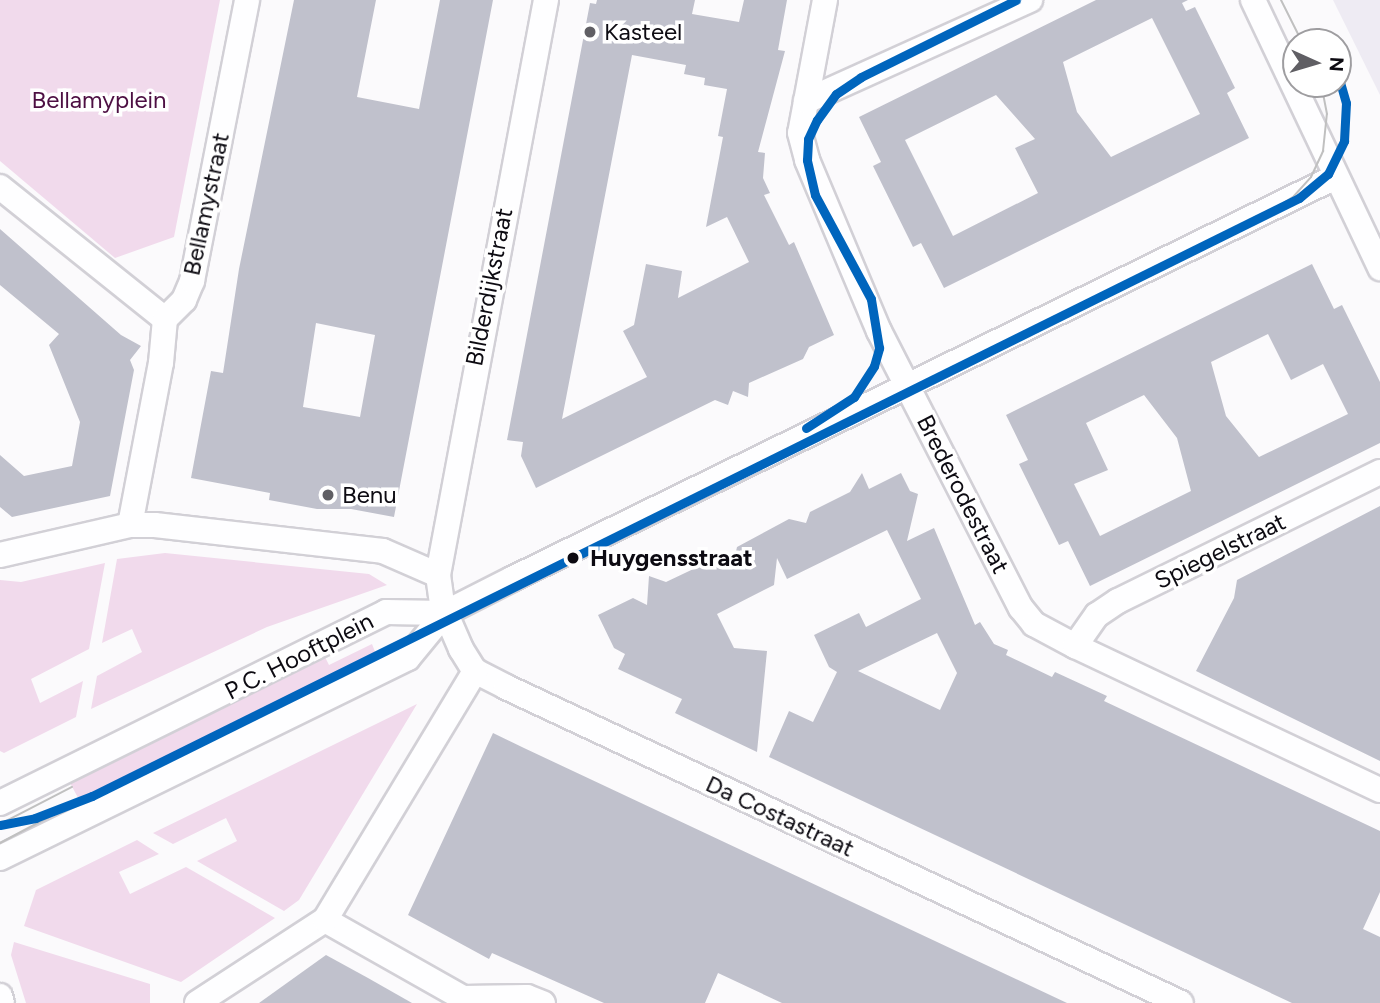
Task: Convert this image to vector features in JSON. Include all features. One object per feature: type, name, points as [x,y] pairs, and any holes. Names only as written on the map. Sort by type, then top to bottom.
[{"type":"street","name":"Bellamystraat","points":[[165,319],[184,300],[192,281],[247,0]]},
{"type":"street","name":"Bilderdijkstraat","points":[[438,575],[545,0]]},
{"type":"street","name":"Brederodestraat","points":[[825,0],[800,133],[818,192],[879,331],[1021,608],[1034,624],[1074,646],[1380,790]]},
{"type":"street","points":[[806,101],[1030,0]]},
{"type":"street","points":[[1253,0],[1380,268]]},
{"type":"street","points":[[445,614],[1335,177]]},
{"type":"street","points":[[0,187],[165,319],[161,363],[130,525]]},
{"type":"street","name":"Spiegelstraat","points":[[1074,646],[1097,615],[1118,601],[1380,472]]},
{"type":"street","points":[[0,555],[130,525],[383,551],[438,575],[445,614],[475,671],[325,920],[197,1003]]},
{"type":"street","name":"P.C. Hooftplein","points":[[0,803],[386,612],[445,614]]},
{"type":"street","name":"P.C. Hooftplein","points":[[0,858],[408,658],[445,614]]},
{"type":"street","name":"Da Costastraat","points":[[475,671],[1181,1003]]},
{"type":"street","points":[[325,920],[463,1000],[527,997],[543,1003]]},
{"type":"street","points":[[0,996],[2,1003]]},
{"type":"shaded area","points":[[1333,0],[1380,0],[1380,95],[1352,38],[1352,28],[1347,28]]},
{"type":"green space","name":"Bellamyplein","points":[[0,0],[220,0],[174,237],[115,258],[0,161]]},
{"type":"green space","points":[[165,553],[369,574],[387,585],[267,627],[91,709],[97,676],[142,652],[132,629],[102,643],[117,559]]},
{"type":"green space","points":[[105,563],[89,649],[31,679],[40,703],[83,681],[76,717],[4,753],[0,751],[0,580],[21,582]]},
{"type":"green space","points":[[372,644],[379,662],[83,807],[69,781],[325,657],[329,665]]},
{"type":"green space","points":[[417,704],[299,900],[284,911],[197,861],[237,841],[226,818],[173,844],[153,833]]},
{"type":"green space","points":[[137,840],[159,854],[119,872],[130,894],[186,867],[275,918],[181,982],[24,926],[36,890]]},
{"type":"green space","points":[[14,942],[150,984],[150,1003],[26,1003],[11,955]]},
{"type":"building","points":[[294,0],[376,0],[357,97],[419,109],[440,0],[493,0],[394,517],[351,509],[317,509],[269,500],[270,493],[191,478],[211,371],[223,373],[239,269]],"holes":[[[316,323],[375,335],[360,417],[303,407]]]},
{"type":"building","points":[[597,0],[695,0],[692,14],[739,22],[744,0],[787,0],[778,50],[785,51],[758,152],[765,153],[763,178],[770,193],[764,195],[789,245],[794,242],[834,335],[809,347],[803,359],[749,383],[748,397],[733,391],[728,405],[715,400],[536,488],[521,456],[523,442],[507,440],[590,3],[596,4]],"holes":[[[632,55],[686,65],[684,74],[705,78],[704,85],[727,89],[718,136],[723,137],[706,227],[727,217],[749,262],[678,298],[682,271],[646,264],[634,325],[623,331],[647,377],[562,419]]]},
{"type":"building","points":[[1096,0],[1188,0],[1182,3],[1186,11],[1195,7],[1235,88],[1227,93],[1249,138],[944,288],[921,243],[913,247],[873,166],[881,162],[859,117]],"holes":[[[1152,18],[1200,114],[1111,157],[1077,112],[1063,62]],[[996,95],[1035,139],[1015,148],[1038,193],[953,236],[905,140]]]},
{"type":"building","points":[[0,229],[121,335],[141,346],[130,360],[134,370],[110,496],[12,517],[0,507],[0,455],[24,476],[72,466],[80,422],[49,345],[59,334],[0,285]]},
{"type":"building","points":[[1312,264],[1334,309],[1342,305],[1380,382],[1380,443],[1090,586],[1068,541],[1059,545],[1019,464],[1028,460],[1006,415]],"holes":[[[1268,334],[1291,380],[1323,364],[1348,414],[1259,457],[1226,416],[1211,362]],[[1144,395],[1177,438],[1191,491],[1100,536],[1074,484],[1108,470],[1086,423]]]},
{"type":"building","points":[[862,473],[869,489],[901,473],[910,491],[918,494],[907,541],[934,528],[975,625],[980,622],[994,644],[1008,650],[1006,655],[1052,677],[1055,672],[1107,696],[1104,701],[1380,831],[1380,892],[1363,929],[1380,937],[1380,1003],[1292,1003],[769,757],[789,711],[813,722],[837,672],[829,667],[814,635],[859,613],[866,627],[921,599],[887,530],[787,579],[777,558],[774,585],[717,614],[734,648],[767,651],[757,752],[675,713],[682,699],[618,669],[625,654],[614,648],[598,615],[633,598],[647,605],[649,576],[666,582],[706,563],[721,568],[722,554],[734,560],[737,547],[789,519],[806,523],[810,512],[850,492]],"holes":[[[937,633],[957,673],[940,710],[858,671]]]},
{"type":"building","points":[[1380,506],[1380,761],[1196,671],[1234,598],[1237,580]]},
{"type":"building","points":[[493,733],[1067,1003],[782,1003],[718,973],[705,1003],[604,1003],[492,953],[489,959],[408,915]]},
{"type":"building","points":[[326,955],[368,978],[412,1003],[259,1003]]},
{"type":"tram line","points":[[1281,0],[1295,28]]},
{"type":"tram line","points":[[1262,217],[1294,196],[1311,177],[1323,151],[1327,114],[1324,98]]},
{"type":"tram line","points":[[0,824],[72,787]]},
{"type":"tram line","points":[[0,843],[79,801]]},
{"type":"transit line","points":[[806,428],[854,397],[874,366],[879,348],[871,299],[815,195],[807,160],[808,139],[817,120],[836,94],[861,77],[1016,0]]},
{"type":"transit line","points":[[0,825],[35,818],[92,796],[1299,198],[1328,174],[1344,141],[1345,98]]},
{"type":"place","name":"Kasteel","points":[[590,32]]},
{"type":"place","name":"Benu","points":[[328,495]]},
{"type":"place","name":"Huygensstraat","points":[[573,558]]}]
